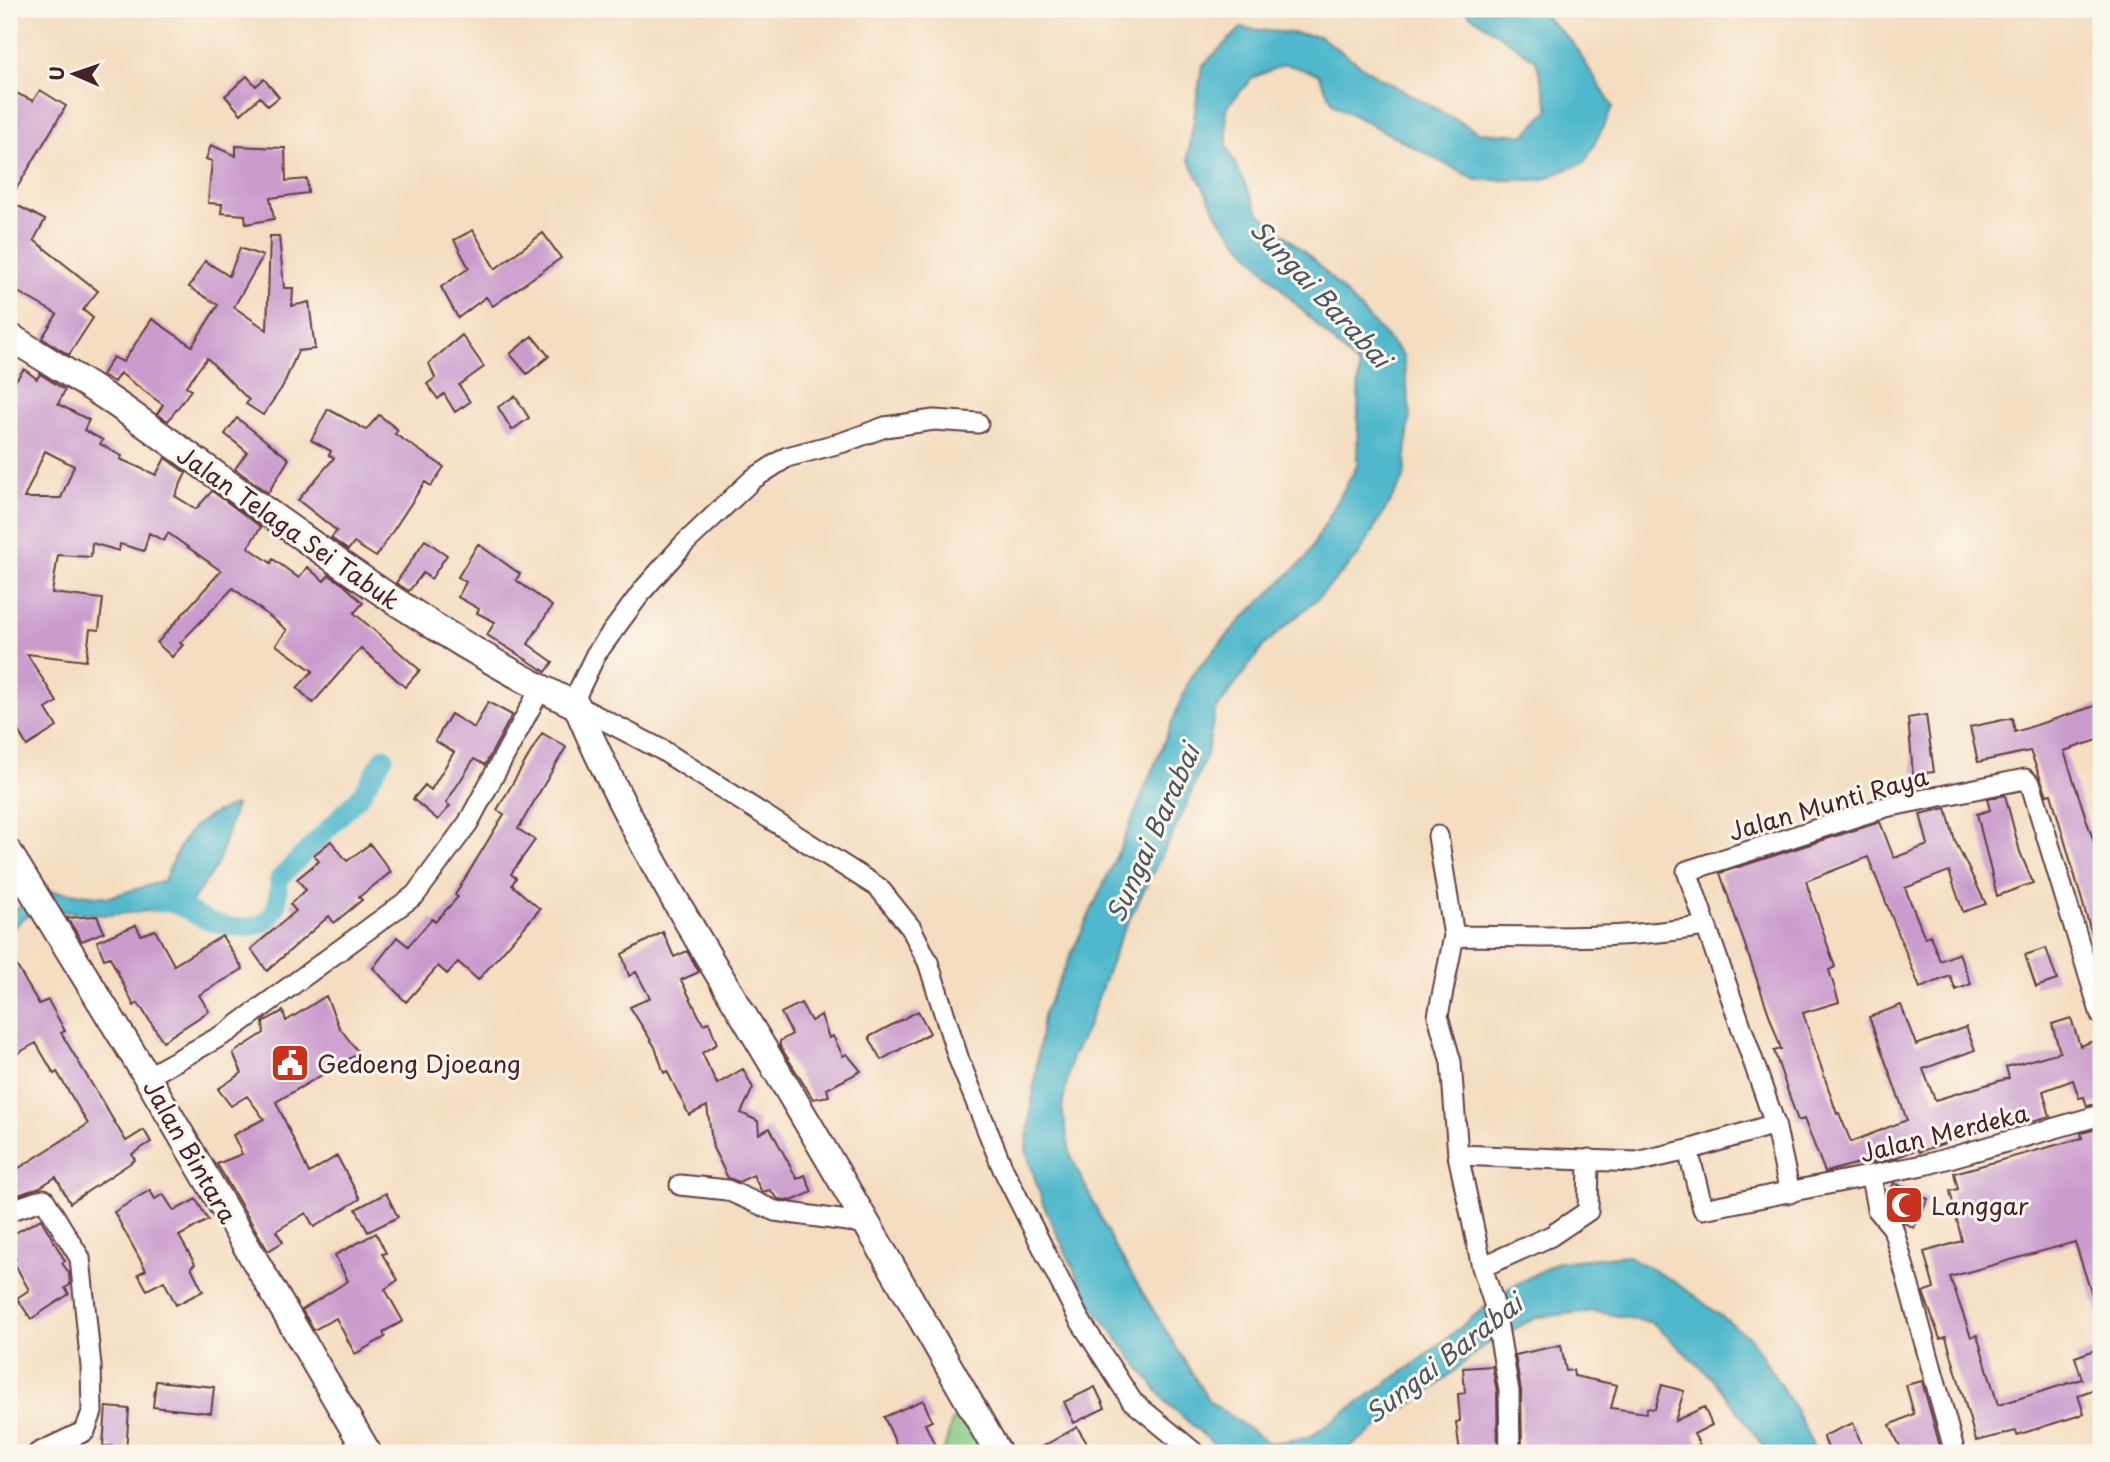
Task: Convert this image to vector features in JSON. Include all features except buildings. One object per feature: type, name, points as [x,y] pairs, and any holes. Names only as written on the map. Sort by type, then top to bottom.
[{"type":"main road","name":"Jalan Telaga Sei Tabuk","points":[[9,336],[111,401],[310,546],[488,661],[574,705]]},
{"type":"main road","points":[[574,705],[640,842],[869,1224],[998,1453]]},
{"type":"main road","name":"Jalan Bintara","points":[[9,853],[147,1077],[368,1453]]},
{"type":"street","points":[[978,423],[934,420],[885,426],[845,442],[786,457],[753,479],[683,545],[643,590],[596,654],[574,705],[662,750],[879,888],[911,928],[928,962],[959,1060],[1003,1169],[1079,1319],[1132,1401],[1195,1453]]},
{"type":"street","points":[[147,1077],[228,1031],[364,935],[415,895],[468,823],[541,688]]},
{"type":"street","name":"Jalan Munti Raya","points":[[1706,926],[1687,871],[1886,807],[2025,779],[2031,785],[2101,1016]]},
{"type":"street","points":[[1438,836],[1454,936],[1438,1016],[1451,1062],[1458,1155],[1482,1267],[1494,1304],[1509,1391],[1510,1453]]},
{"type":"street","points":[[1454,936],[1594,937],[1657,934],[1706,926],[1775,1124],[1793,1193]]},
{"type":"street","name":"Jalan Merdeka","points":[[1688,1150],[1703,1209],[1928,1164],[2101,1115]]},
{"type":"street","points":[[1458,1155],[1636,1162],[1688,1150],[1775,1124]]},
{"type":"street","points":[[1482,1267],[1551,1236],[1588,1211],[1588,1159]]},
{"type":"street","points":[[1871,1177],[1877,1209],[1893,1228],[1955,1453]]},
{"type":"street","points":[[680,1185],[727,1190],[775,1211],[869,1224]]},
{"type":"street","points":[[9,1211],[44,1199],[80,1258],[91,1366],[91,1421],[85,1431],[38,1453]]},
{"type":"green space","points":[[971,1413],[994,1453],[943,1453],[952,1421]]},
{"type":"water","name":"Sungai Barabai","points":[[1465,9],[1537,9],[1572,42],[1613,107],[1585,162],[1541,180],[1476,180],[1334,105],[1318,74],[1285,64],[1252,78],[1226,108],[1227,147],[1259,213],[1315,261],[1403,355],[1410,412],[1404,478],[1358,556],[1317,599],[1265,644],[1215,712],[1207,753],[1182,815],[1119,940],[1087,1028],[1071,1059],[1062,1108],[1070,1154],[1113,1244],[1209,1401],[1269,1443],[1307,1438],[1421,1359],[1507,1289],[1558,1262],[1626,1255],[1680,1285],[1751,1339],[1796,1410],[1816,1453],[1769,1453],[1714,1380],[1653,1323],[1594,1311],[1537,1317],[1481,1348],[1432,1390],[1342,1452],[1224,1453],[1167,1403],[1090,1303],[1043,1204],[1026,1150],[1043,1015],[1123,842],[1191,676],[1241,620],[1306,558],[1357,466],[1359,367],[1286,294],[1221,221],[1188,158],[1202,66],[1241,28],[1319,36],[1378,77],[1478,132],[1525,135],[1549,109],[1536,60]]},
{"type":"water","points":[[236,805],[217,865],[188,907],[106,915],[58,911],[24,917],[9,933],[9,912],[50,891],[109,897],[164,881],[189,832],[207,817]]},
{"type":"waterway","points":[[159,903],[177,905],[211,922],[229,926],[249,927],[265,922],[271,916],[278,898],[279,879],[360,796],[384,757]]},
{"type":"place","name":"Gedoeng Djoeang","points":[[290,1063]]},
{"type":"place","name":"Langgar","points":[[1904,1205]]}]
